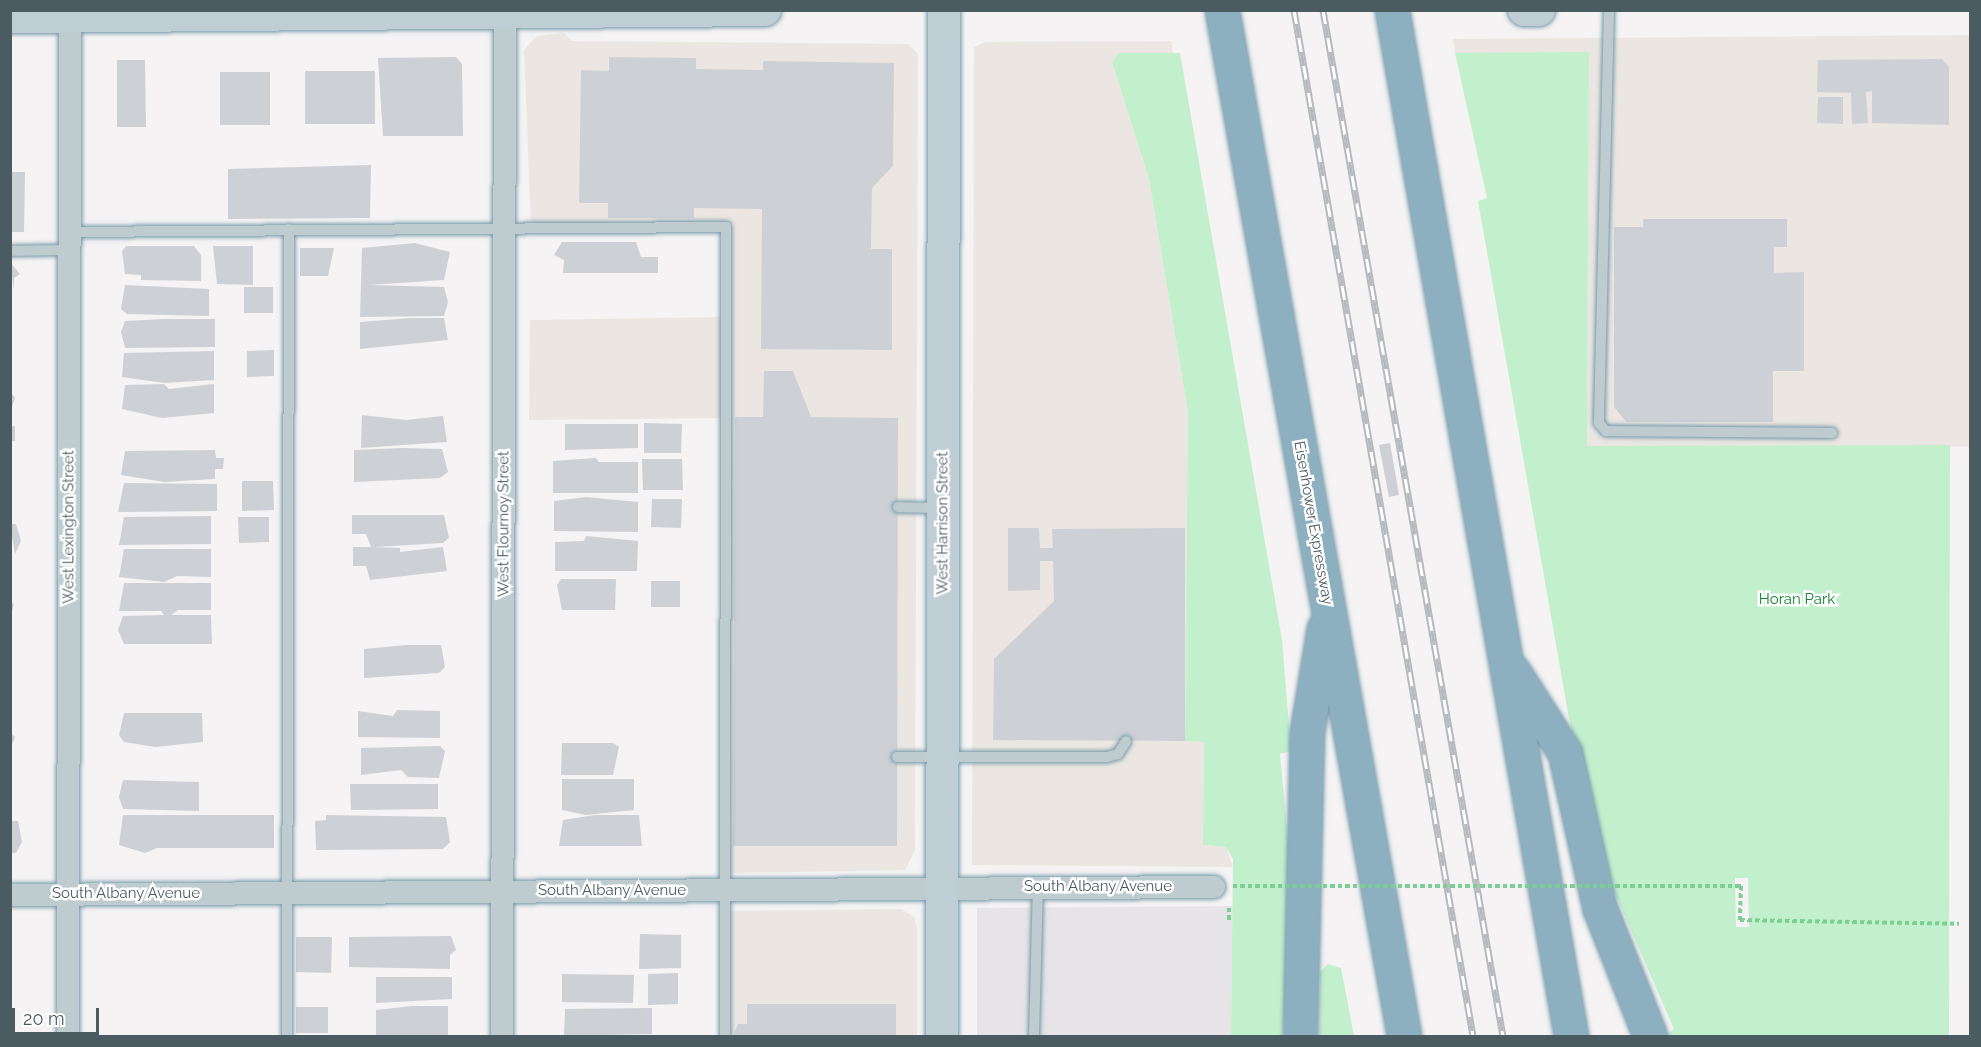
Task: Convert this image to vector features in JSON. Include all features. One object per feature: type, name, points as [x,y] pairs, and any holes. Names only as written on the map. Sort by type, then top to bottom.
[{"type":"highway","name":"Eisenhower Expressway","points":[[1222,10],[1404,1036]]},
{"type":"highway","points":[[1392,10],[1571,1036]]},
{"type":"highway","points":[[1300,1036],[1307,732],[1328,605]]},
{"type":"highway","points":[[1505,658],[1566,753],[1600,909],[1650,1036]]},
{"type":"street","points":[[10,17],[765,10]]},
{"type":"street","name":"West Harrison Street","points":[[942,1036],[944,10]]},
{"type":"street","points":[[1524,10],[1539,10]]},
{"type":"street","name":"West Flournoy Street","points":[[502,1036],[505,12]]},
{"type":"street","name":"West Lexington Street","points":[[68,1036],[70,241],[77,15]]},
{"type":"street","name":"South Albany Avenue","points":[[10,895],[1223,886]]},
{"type":"lane","points":[[1609,10],[1599,423],[1606,431],[1832,434]]},
{"type":"lane","points":[[10,250],[70,241],[289,230],[726,227],[725,1036]]},
{"type":"lane","points":[[287,1036],[289,230]]},
{"type":"lane","points":[[898,507],[943,508]]},
{"type":"lane","points":[[897,757],[1107,757],[1119,754],[1126,741]]},
{"type":"lane","points":[[1034,1036],[1038,887]]},
{"type":"path","points":[[1223,886],[1741,886],[1740,920],[1959,924]]},
{"type":"shaded area","points":[[564,33],[572,41],[908,44],[918,54],[915,850],[905,870],[725,873],[725,418],[529,420],[530,320],[725,317],[726,227],[531,228],[524,50],[537,36]]},
{"type":"shaded area","points":[[1970,35],[1970,447],[1587,446],[1589,53],[1455,53],[1453,39]]},
{"type":"shaded area","points":[[1171,41],[1173,53],[1119,53],[1112,62],[1149,179],[1188,412],[1185,741],[1204,741],[1203,845],[1226,847],[1233,867],[972,865],[974,47],[985,42]]},
{"type":"shaded area","points":[[1233,906],[1231,1036],[977,1036],[977,908]]},
{"type":"shaded area","points":[[901,909],[914,917],[917,928],[917,1036],[725,1036],[725,911]]},
{"type":"green space","name":"Horan Park","points":[[1589,52],[1587,446],[1950,445],[1949,1036],[1664,1036],[1674,1029],[1607,875],[1573,741],[1478,201],[1487,198],[1455,53]],"holes":[[[1735,878],[1748,878],[1749,927],[1736,927]]]},
{"type":"green space","points":[[1119,53],[1180,53],[1282,640],[1291,751],[1280,754],[1293,895],[1282,1036],[1231,1036],[1233,859],[1226,847],[1203,845],[1204,742],[1185,741],[1188,412],[1149,179],[1112,62]]},
{"type":"green space","points":[[1328,964],[1341,968],[1354,1036],[1319,1036],[1320,972]]},
{"type":"building","points":[[456,57],[462,64],[463,136],[383,136],[378,58]]},
{"type":"building","points":[[609,57],[696,58],[696,69],[763,70],[763,61],[894,63],[893,166],[872,188],[871,249],[892,249],[892,350],[761,349],[762,209],[694,208],[694,218],[608,218],[608,203],[579,203],[581,70],[609,71]]},
{"type":"building","points":[[1942,59],[1949,67],[1949,125],[1872,123],[1872,91],[1866,92],[1868,123],[1852,124],[1851,93],[1817,92],[1818,60]]},
{"type":"building","points":[[117,60],[145,60],[146,127],[117,127]]},
{"type":"building","points":[[305,71],[375,71],[375,124],[305,124]]},
{"type":"building","points":[[220,72],[270,72],[270,125],[220,125]]},
{"type":"building","points":[[1818,97],[1843,97],[1843,124],[1817,123]]},
{"type":"building","points":[[371,165],[370,218],[228,219],[228,169]]},
{"type":"building","points":[[10,172],[25,172],[24,232],[10,232]]},
{"type":"building","points":[[1643,219],[1787,219],[1787,247],[1774,247],[1774,273],[1804,272],[1804,371],[1773,371],[1773,422],[1626,422],[1614,407],[1614,227],[1643,227]]},
{"type":"building","points":[[562,242],[636,242],[641,257],[658,257],[658,273],[563,273],[564,260],[554,255]]},
{"type":"building","points":[[415,243],[450,252],[444,280],[369,285],[444,287],[448,302],[444,316],[360,317],[362,248]]},
{"type":"building","points":[[126,246],[194,246],[201,255],[201,281],[141,280],[141,275],[125,274],[122,251]]},
{"type":"building","points":[[213,246],[253,246],[253,285],[217,284]]},
{"type":"building","points":[[300,248],[334,248],[328,276],[300,276]]},
{"type":"building","points":[[10,262],[20,274],[14,278],[14,290]]},
{"type":"building","points":[[125,285],[209,289],[209,316],[127,314],[121,309]]},
{"type":"building","points":[[244,287],[273,287],[273,313],[244,313]]},
{"type":"building","points":[[444,318],[448,340],[360,349],[360,322]]},
{"type":"building","points":[[215,319],[215,347],[125,348],[121,332],[125,321]]},
{"type":"building","points":[[274,350],[274,376],[247,377],[247,351]]},
{"type":"building","points":[[214,351],[214,380],[164,383],[122,377],[124,353]]},
{"type":"building","points":[[764,371],[793,371],[811,417],[898,418],[897,846],[733,846],[735,417],[763,417]]},
{"type":"building","points":[[164,384],[169,389],[214,384],[214,413],[162,418],[122,409],[125,385]]},
{"type":"building","points":[[10,391],[15,398],[10,412]]},
{"type":"building","points":[[362,415],[406,420],[443,416],[447,442],[361,448]]},
{"type":"building","points":[[644,423],[682,424],[681,453],[644,453]]},
{"type":"building","points":[[565,424],[638,424],[638,448],[565,450]]},
{"type":"building","points":[[10,426],[15,426],[15,441],[10,441]]},
{"type":"building","points":[[1390,443],[1399,495],[1389,497],[1379,445]]},
{"type":"building","points":[[442,449],[448,472],[440,478],[354,482],[354,450]]},
{"type":"building","points":[[215,450],[216,458],[224,458],[223,469],[215,469],[215,479],[164,482],[121,475],[125,451]]},
{"type":"building","points":[[596,458],[599,462],[638,462],[638,493],[553,493],[553,461]]},
{"type":"building","points":[[642,459],[682,459],[683,490],[643,490]]},
{"type":"building","points":[[242,481],[273,481],[274,510],[242,511]]},
{"type":"building","points":[[124,483],[217,484],[217,511],[118,512]]},
{"type":"building","points":[[586,497],[638,502],[638,532],[554,531],[554,501]]},
{"type":"building","points":[[652,499],[682,499],[681,528],[651,527]]},
{"type":"building","points":[[352,515],[444,515],[449,538],[443,543],[375,547],[400,548],[400,552],[443,547],[447,571],[370,580],[366,566],[353,566],[353,547],[371,547],[366,534],[352,534]]},
{"type":"building","points":[[211,516],[211,544],[119,545],[124,517]]},
{"type":"building","points":[[238,517],[269,517],[269,542],[239,543]]},
{"type":"building","points":[[10,524],[16,524],[21,541],[15,554]]},
{"type":"building","points":[[1008,528],[1039,528],[1040,548],[1053,548],[1052,529],[1185,528],[1185,741],[993,740],[994,659],[1054,601],[1053,561],[1040,561],[1040,590],[1008,591]]},
{"type":"building","points":[[586,536],[638,541],[637,571],[555,571],[555,542],[584,541]]},
{"type":"building","points":[[124,549],[211,549],[211,577],[177,576],[164,582],[119,577]]},
{"type":"building","points":[[561,579],[616,579],[615,610],[562,610],[557,585]]},
{"type":"building","points":[[651,581],[680,581],[680,607],[651,607]]},
{"type":"building","points":[[124,583],[211,583],[211,610],[178,610],[171,615],[211,615],[212,644],[124,644],[118,630],[123,616],[164,615],[161,611],[119,611]]},
{"type":"building","points":[[10,603],[14,604],[10,618]]},
{"type":"building","points":[[406,645],[441,645],[445,667],[439,673],[364,678],[364,649]]},
{"type":"building","points":[[397,710],[440,711],[440,738],[358,737],[358,711],[393,716]]},
{"type":"building","points":[[124,713],[202,713],[203,742],[155,747],[124,742],[119,735]]},
{"type":"building","points":[[10,732],[15,737],[10,749]]},
{"type":"building","points":[[562,743],[613,743],[619,747],[613,775],[561,775]]},
{"type":"building","points":[[440,746],[445,751],[439,778],[408,777],[401,770],[361,775],[361,748]]},
{"type":"building","points":[[562,779],[634,779],[634,810],[586,815],[562,810]]},
{"type":"building","points":[[123,780],[199,782],[199,811],[123,809],[119,797]]},
{"type":"building","points":[[350,784],[438,784],[438,809],[351,810]]},
{"type":"building","points":[[123,815],[274,815],[274,848],[157,848],[145,853],[119,845]]},
{"type":"building","points":[[326,815],[446,817],[450,842],[443,849],[316,850],[315,821],[326,820]]},
{"type":"building","points":[[595,815],[639,815],[642,846],[559,846],[563,820]]},
{"type":"building","points":[[10,821],[18,821],[22,842],[16,853],[10,853]]},
{"type":"building","points":[[640,934],[681,935],[681,968],[639,969]]},
{"type":"building","points":[[451,936],[456,950],[450,955],[450,969],[349,967],[349,937]]},
{"type":"building","points":[[296,937],[332,937],[331,973],[296,972]]},
{"type":"building","points":[[678,973],[678,1004],[648,1005],[648,974]]},
{"type":"building","points":[[562,974],[634,975],[633,1003],[562,1002]]},
{"type":"building","points":[[376,977],[452,977],[452,999],[376,1003]]},
{"type":"building","points":[[747,1004],[896,1004],[896,1036],[733,1036],[738,1024],[747,1024]]},
{"type":"building","points":[[412,1006],[448,1006],[448,1035],[376,1036],[376,1010]]},
{"type":"building","points":[[296,1007],[328,1007],[328,1033],[296,1033]]},
{"type":"building","points":[[652,1008],[652,1034],[564,1036],[565,1009]]},
{"type":"railway","points":[[1294,10],[1473,1036]]},
{"type":"railway","points":[[1323,10],[1503,1036]]}]
